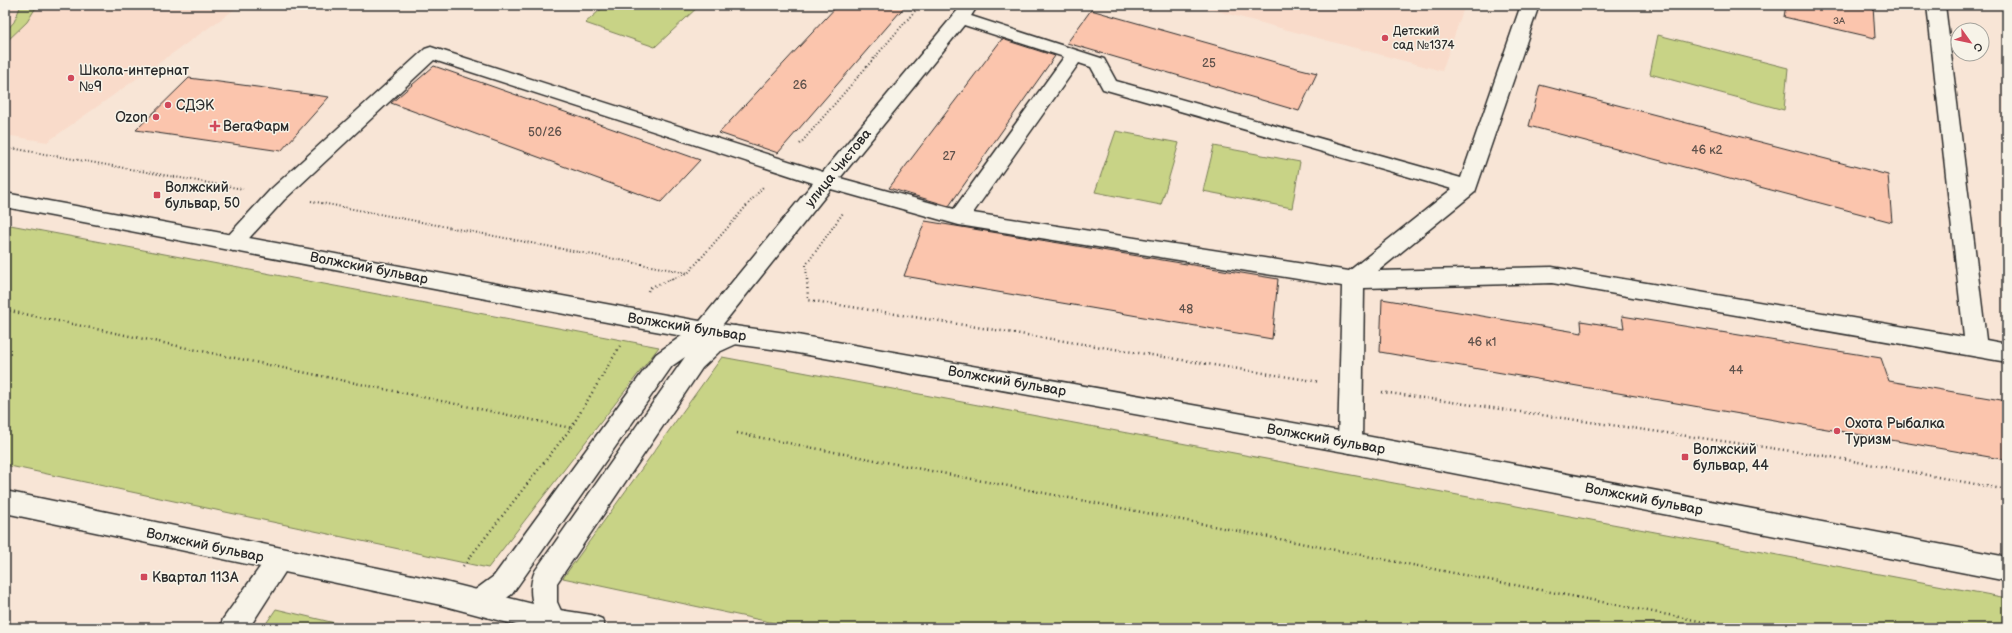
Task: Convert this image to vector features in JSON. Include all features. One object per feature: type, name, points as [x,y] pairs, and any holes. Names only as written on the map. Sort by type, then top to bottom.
[{"type":"main road","points":[[1353,280],[1468,187],[1530,5]]},
{"type":"main road","points":[[1936,5],[1976,348]]},
{"type":"main road","points":[[965,11],[1098,63],[1109,85],[1468,187]]},
{"type":"main road","name":"улица Чистова","points":[[480,602],[503,585],[664,360],[705,331],[965,11]]},
{"type":"main road","points":[[233,243],[278,195],[431,53],[859,191],[960,218],[1353,280],[1552,275],[2007,353]]},
{"type":"main road","points":[[960,218],[1075,55]]},
{"type":"main road","name":"Волжский бульвар","points":[[5,200],[633,318],[705,331],[786,342],[1350,443],[2007,569]]},
{"type":"main road","points":[[1350,443],[1353,280]]},
{"type":"main road","points":[[553,622],[544,602],[544,580],[694,362],[711,346],[735,335]]},
{"type":"main road","name":"Волжский бульвар","points":[[5,502],[279,561],[441,593],[553,622],[592,628]]},
{"type":"main road","points":[[233,628],[279,561]]},
{"type":"path","points":[[423,628],[441,593],[571,428],[621,344],[649,288],[688,273],[920,5]]},
{"type":"path","points":[[5,148],[278,195],[688,273]]},
{"type":"path","points":[[859,191],[806,265],[808,300],[1352,387],[1826,456],[2007,490]]},
{"type":"path","points":[[5,310],[571,428]]},
{"type":"path","points":[[737,432],[1735,628]]},
{"type":"shaded area","name":"Школа-интернат №9","points":[[5,5],[241,5],[47,142],[5,135]]},
{"type":"shaded area","name":"Детский сад №1374","points":[[1194,5],[1465,5],[1442,71]]},
{"type":"green space","points":[[21,5],[65,5],[35,9],[27,22],[5,43],[5,32],[14,22]]},
{"type":"green space","points":[[606,5],[700,5],[655,47],[585,23]]},
{"type":"green space","points":[[1658,35],[1788,68],[1784,110],[1650,74]]},
{"type":"green space","points":[[1116,131],[1179,143],[1161,205],[1095,192]]},
{"type":"green space","points":[[1214,146],[1300,162],[1292,208],[1203,191]]},
{"type":"green space","points":[[5,224],[659,347],[488,568],[5,465]]},
{"type":"green space","points":[[722,357],[2007,598],[2007,628],[798,628],[563,578]]},
{"type":"green space","points":[[276,609],[356,628],[263,628]]},
{"type":"building","points":[[838,5],[906,5],[778,153],[719,133]]},
{"type":"building","points":[[1786,5],[1873,5],[1875,38],[1784,17]]},
{"type":"building","points":[[1091,10],[1317,73],[1299,111],[1067,43]]},
{"type":"building","points":[[1002,39],[1055,56],[949,206],[889,188]]},
{"type":"building","points":[[434,66],[700,160],[661,202],[391,103]]},
{"type":"building","points":[[189,78],[329,97],[281,151],[136,130]]},
{"type":"building","points":[[1540,85],[1888,175],[1892,222],[1529,126]]},
{"type":"building","points":[[925,221],[1278,279],[1272,339],[904,276]]},
{"type":"building","points":[[1382,299],[1582,333],[1581,321],[1624,328],[1622,316],[1881,358],[1889,381],[2007,401],[2007,460],[1380,352]]},
{"type":"place","name":"Детский сад №1374","points":[[1385,38]]},
{"type":"place","name":"Школа-интернат №9","points":[[71,78]]},
{"type":"place","name":"СДЭК","points":[[168,105]]},
{"type":"place","name":"Ozon","points":[[156,117]]},
{"type":"place","name":"ВегаФарм","points":[[215,126]]},
{"type":"place","name":"Волжский бульвар, 50","points":[[157,195]]},
{"type":"place","name":"Охота Рыбалка Туризм","points":[[1837,431]]},
{"type":"place","name":"Волжский бульвар, 44","points":[[1685,457]]},
{"type":"place","name":"Квартал 113А","points":[[144,577]]}]
